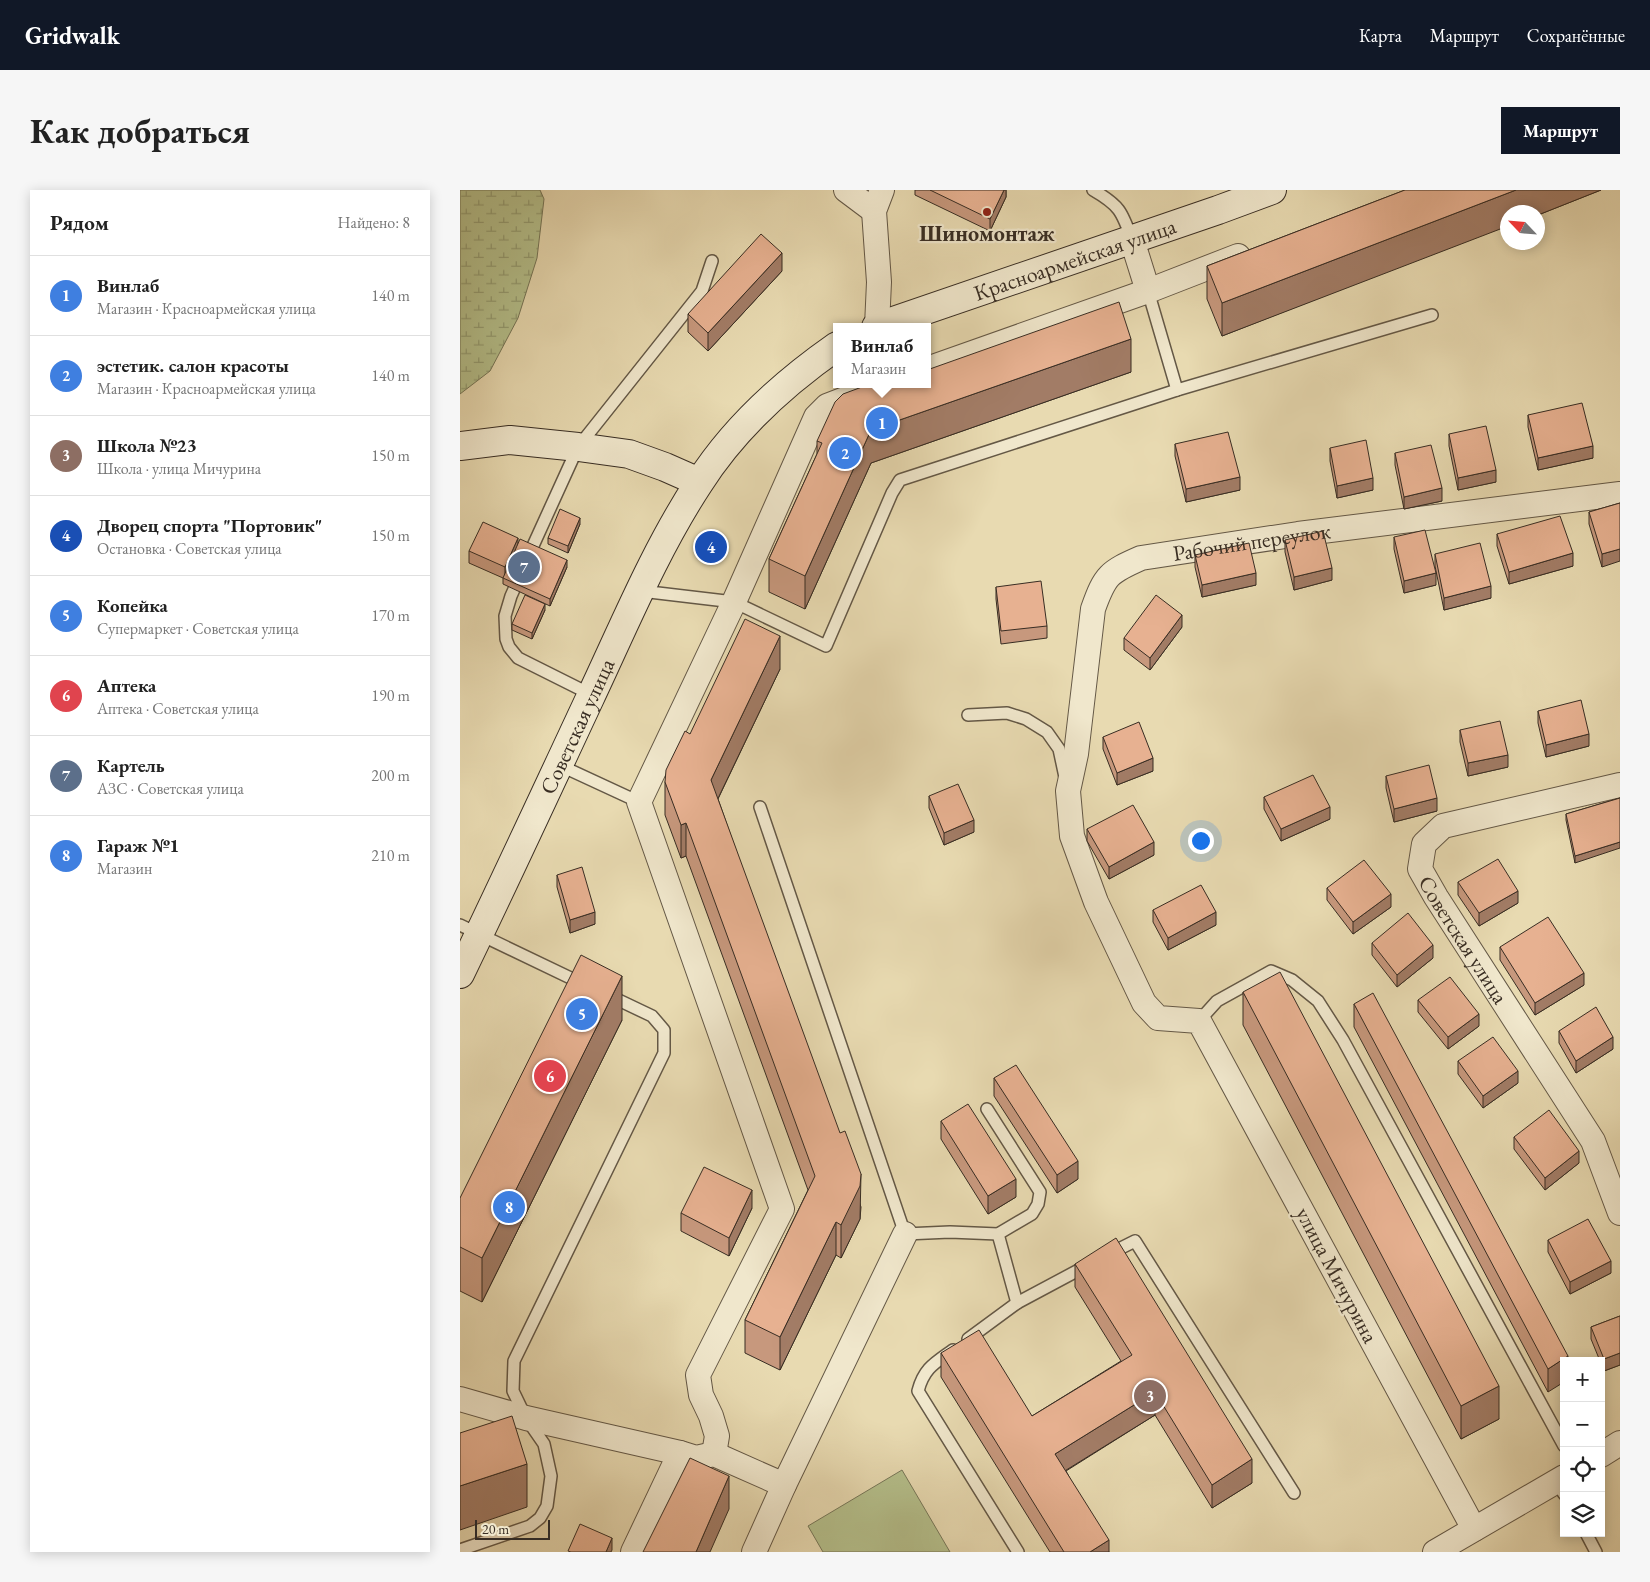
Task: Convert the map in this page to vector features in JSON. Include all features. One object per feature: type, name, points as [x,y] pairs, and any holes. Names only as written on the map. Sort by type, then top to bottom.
[{"type":"main road","name":"Красноармейская улица","points":[[888,323],[1132,240],[1238,196],[1272,190]]},
{"type":"main road","points":[[460,446],[510,440],[629,454],[665,466],[699,482],[728,444],[764,405],[801,372],[833,349]]},
{"type":"main road","name":"Советская улица","points":[[460,974],[470,930],[559,765],[639,590],[699,482]]},
{"type":"street","points":[[846,190],[878,201],[879,282],[876,323]]},
{"type":"street","points":[[1132,240],[1148,290]]},
{"type":"street","points":[[931,368],[1148,290],[1258,247]]},
{"type":"street","points":[[714,1454],[717,1436],[711,1416],[701,1395],[698,1375],[782,1209],[639,802],[734,602],[816,417],[826,406],[873,388]]},
{"type":"street","name":"Рабочий переулок","points":[[1200,1021],[1158,1018],[1144,1003],[1096,902],[1072,836],[1068,791],[1076,754],[1093,608],[1109,576],[1122,566],[1141,558],[1298,534],[1620,494]]},
{"type":"street","name":"Советская улица","points":[[1620,785],[1444,826],[1424,844],[1420,868],[1436,897],[1593,1141],[1620,1213]]},
{"type":"street","name":"улица Мичурина","points":[[1200,1021],[1474,1529]]},
{"type":"street","points":[[754,1552],[784,1485],[905,1234]]},
{"type":"street","points":[[460,1400],[526,1418],[696,1458],[714,1454],[784,1485]]},
{"type":"street","points":[[488,1430],[526,1418]]},
{"type":"street","points":[[1605,1452],[1620,1444]]},
{"type":"street","points":[[633,1552],[680,1453]]},
{"type":"street","points":[[1435,1552],[1474,1529],[1560,1485]]},
{"type":"lane","points":[[1093,190],[1112,201],[1124,216],[1132,240]]},
{"type":"lane","points":[[592,695],[518,658],[509,647],[506,639],[505,616],[511,596],[578,447],[702,291],[712,261]]},
{"type":"lane","points":[[1148,290],[1177,390]]},
{"type":"lane","points":[[639,590],[734,602],[826,646],[892,493],[900,480],[1177,390],[1432,315]]},
{"type":"lane","points":[[968,715],[1007,712],[1026,719],[1047,732],[1059,749],[1068,791]]},
{"type":"lane","points":[[559,765],[639,802]]},
{"type":"lane","points":[[760,807],[905,1234],[950,1232],[998,1234],[1032,1214],[1038,1204],[1040,1192],[987,1109]]},
{"type":"lane","points":[[460,1550],[530,1526],[540,1518],[547,1506],[551,1476],[544,1444],[526,1418],[514,1391],[514,1361],[664,1054],[664,1030],[652,1016],[586,988],[470,930]]},
{"type":"lane","points":[[1200,1021],[1217,1001],[1271,972],[1292,980],[1318,1001],[1343,1040],[1560,1439]]},
{"type":"lane","points":[[998,1234],[1017,1303]]},
{"type":"lane","points":[[1018,1552],[918,1391],[921,1378],[930,1367],[1017,1303],[1135,1241],[1294,1493]]},
{"type":"lane","points":[[1588,1537],[1596,1552]]},
{"type":"green space","points":[[460,190],[540,190],[544,199],[537,258],[518,318],[490,371],[460,394]]},
{"type":"green space","points":[[902,1470],[950,1552],[823,1552],[808,1526]]},
{"type":"building","points":[[930,190],[1004,190],[990,219]]},
{"type":"building","points":[[1405,190],[1516,190],[1222,303],[1207,266]]},
{"type":"building","points":[[761,234],[782,253],[708,333],[688,314]]},
{"type":"building","points":[[1119,302],[1131,339],[871,430],[805,576],[769,559],[822,443],[817,441],[835,402],[843,394],[859,388],[931,388],[931,369]]},
{"type":"building","points":[[1582,403],[1593,446],[1538,458],[1528,415]]},
{"type":"building","points":[[1486,426],[1496,470],[1458,478],[1449,434]]},
{"type":"building","points":[[1228,432],[1240,477],[1186,489],[1175,444]]},
{"type":"building","points":[[1366,440],[1373,478],[1337,486],[1330,448]]},
{"type":"building","points":[[1431,445],[1442,488],[1404,497],[1395,453]]},
{"type":"building","points":[[1620,503],[1620,549],[1602,554],[1589,512]]},
{"type":"building","points":[[560,509],[580,518],[568,546],[548,538]]},
{"type":"building","points":[[1560,516],[1573,553],[1509,572],[1497,534]]},
{"type":"building","points":[[483,522],[518,538],[505,567],[469,551]]},
{"type":"building","points":[[1425,530],[1436,573],[1404,581],[1394,537]]},
{"type":"building","points":[[1323,531],[1332,568],[1294,577],[1285,540]]},
{"type":"building","points":[[520,539],[567,560],[550,599],[503,578]]},
{"type":"building","points":[[1249,543],[1256,573],[1202,585],[1195,555]]},
{"type":"building","points":[[1480,543],[1491,586],[1444,598],[1435,554]]},
{"type":"building","points":[[1041,581],[1047,626],[1001,631],[996,587]]},
{"type":"building","points":[[525,595],[545,604],[532,633],[512,624]]},
{"type":"building","points":[[1156,595],[1182,615],[1150,658],[1124,638]]},
{"type":"building","points":[[745,619],[780,636],[711,780],[840,1133],[845,1131],[861,1174],[860,1186],[841,1225],[836,1222],[780,1337],[745,1320],[815,1176],[686,823],[681,825],[665,782],[666,770],[685,731],[690,734]]},
{"type":"building","points":[[1581,700],[1589,734],[1546,745],[1538,711]]},
{"type":"building","points":[[1500,721],[1508,755],[1468,763],[1460,730]]},
{"type":"building","points":[[1139,722],[1153,758],[1117,773],[1103,737]]},
{"type":"building","points":[[1429,765],[1437,798],[1394,809],[1386,776]]},
{"type":"building","points":[[1313,775],[1330,807],[1281,829],[1264,797]]},
{"type":"building","points":[[958,784],[974,820],[944,833],[929,796]]},
{"type":"building","points":[[1620,798],[1620,842],[1575,856],[1566,814]]},
{"type":"building","points":[[1133,805],[1154,842],[1109,867],[1087,829]]},
{"type":"building","points":[[1498,859],[1518,891],[1479,913],[1458,882]]},
{"type":"building","points":[[1364,860],[1391,894],[1353,922],[1327,888]]},
{"type":"building","points":[[582,867],[595,912],[570,920],[557,875]]},
{"type":"building","points":[[1201,885],[1216,912],[1168,938],[1153,910]]},
{"type":"building","points":[[1408,913],[1433,945],[1397,975],[1372,943]]},
{"type":"building","points":[[1548,917],[1584,973],[1535,1003],[1500,947]]},
{"type":"building","points":[[581,955],[622,976],[482,1258],[460,1247],[460,1198]]},
{"type":"building","points":[[1280,972],[1499,1386],[1461,1406],[1243,992]]},
{"type":"building","points":[[1450,977],[1479,1014],[1448,1037],[1418,1000]]},
{"type":"building","points":[[1373,993],[1568,1356],[1560,1357],[1560,1361],[1548,1369],[1354,1004]]},
{"type":"building","points":[[1596,1007],[1613,1037],[1576,1061],[1559,1031]]},
{"type":"building","points":[[1493,1037],[1518,1071],[1483,1096],[1458,1061]]},
{"type":"building","points":[[1016,1065],[1078,1161],[1057,1175],[994,1078]]},
{"type":"building","points":[[968,1104],[1016,1179],[988,1196],[941,1121]]},
{"type":"building","points":[[1549,1110],[1579,1151],[1545,1178],[1514,1137]]},
{"type":"building","points":[[704,1167],[752,1190],[729,1238],[681,1213]]},
{"type":"building","points":[[1588,1219],[1611,1261],[1570,1282],[1548,1240]]},
{"type":"building","points":[[1116,1238],[1252,1459],[1212,1485],[1155,1392],[1055,1454],[1109,1540],[1090,1552],[1064,1552],[941,1353],[979,1330],[1032,1416],[1132,1355],[1075,1264]]},
{"type":"building","points":[[1620,1316],[1620,1353],[1605,1359],[1603,1357],[1591,1327]]},
{"type":"building","points":[[512,1416],[527,1464],[460,1486],[460,1433]]},
{"type":"building","points":[[690,1458],[729,1476],[696,1552],[643,1552]]},
{"type":"building","points":[[580,1524],[612,1538],[606,1552],[568,1551]]},
{"type":"place","name":"Шиномонтаж","points":[[987,212]]},
{"type":"place","name":"Винлаб","points":[[882,423]]},
{"type":"place","name":"эстетик. салон красоты","points":[[845,453]]},
{"type":"place","name":"Дворец спорта \"Портовик\"","points":[[711,547]]},
{"type":"place","name":"Картель","points":[[524,567]]},
{"type":"place","name":"Копейка","points":[[582,1014]]},
{"type":"place","name":"Аптека","points":[[550,1076]]},
{"type":"place","name":"Гараж №1","points":[[509,1207]]},
{"type":"place","name":"Школа №23","points":[[1150,1396]]}]
